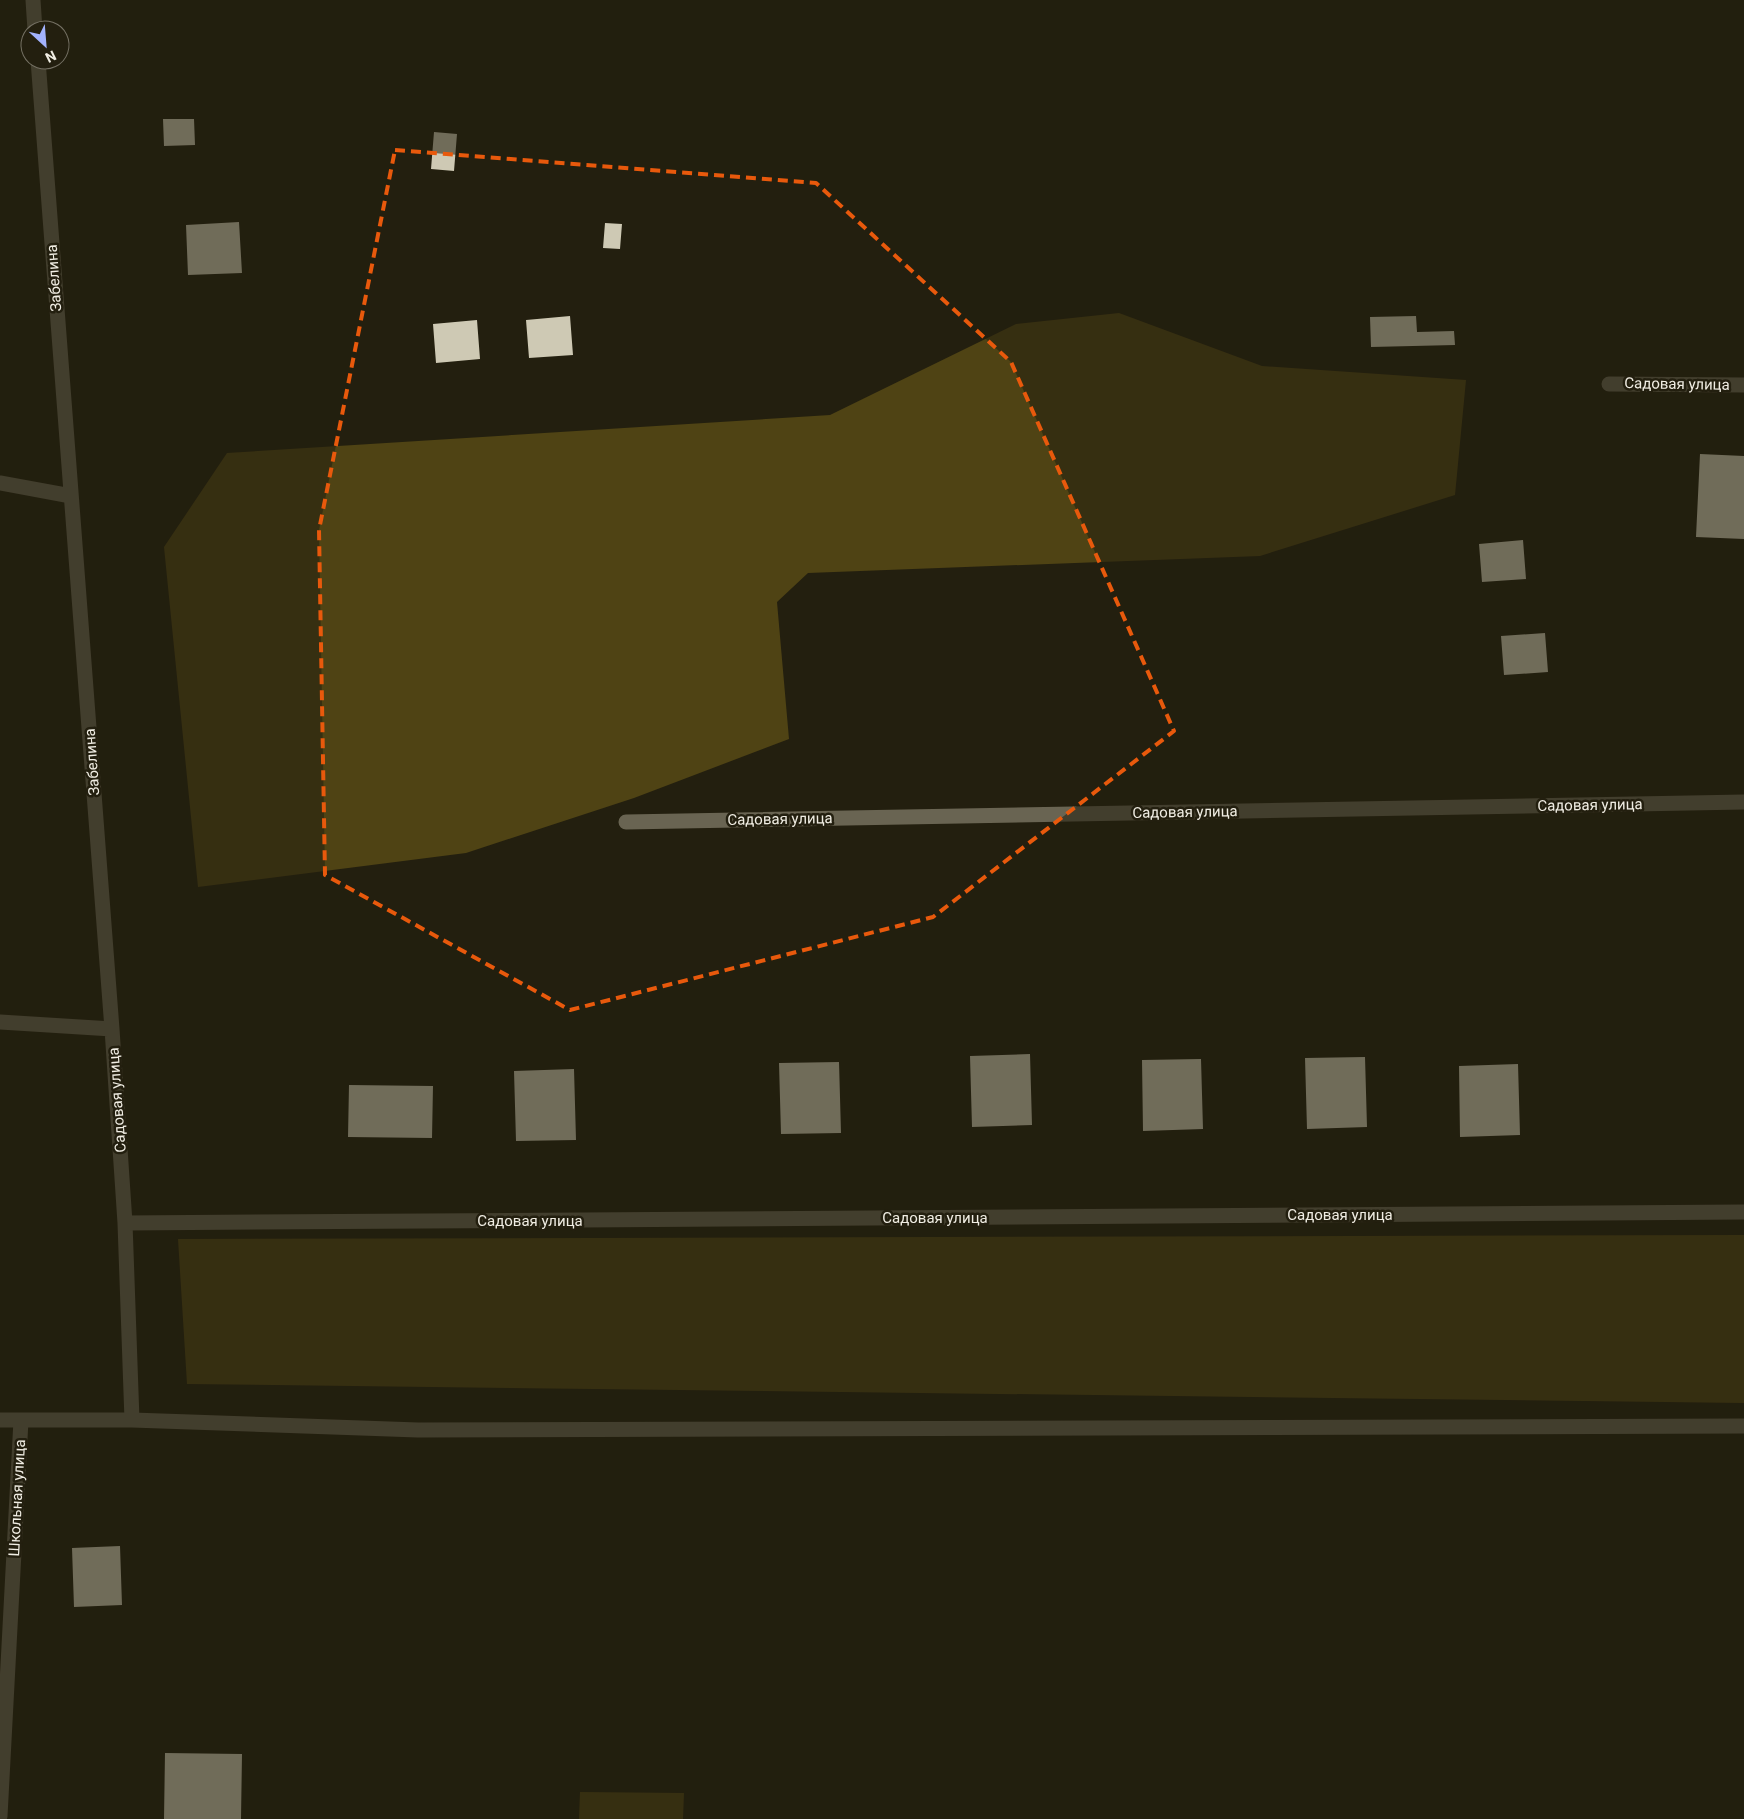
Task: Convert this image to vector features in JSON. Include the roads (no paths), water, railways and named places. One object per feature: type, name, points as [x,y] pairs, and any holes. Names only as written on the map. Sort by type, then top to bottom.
[{"type":"street","points":[[33,0],[34,20]]},
{"type":"street","name":"Забелина","points":[[39,70],[112,1028]]},
{"type":"street","name":"Садовая улица","points":[[1609,384],[1744,385]]},
{"type":"street","points":[[0,483],[71,496]]},
{"type":"street","name":"Садовая улица","points":[[626,822],[1744,802]]},
{"type":"street","name":"Садовая улица","points":[[0,1022],[112,1028],[125,1223],[132,1420]]},
{"type":"street","name":"Садовая улица","points":[[125,1223],[1744,1212]]},
{"type":"street","points":[[0,1420],[132,1420],[418,1430],[1744,1426]]},
{"type":"street","name":"Школьная улица","points":[[0,1816],[6,1627],[21,1420]]}]
